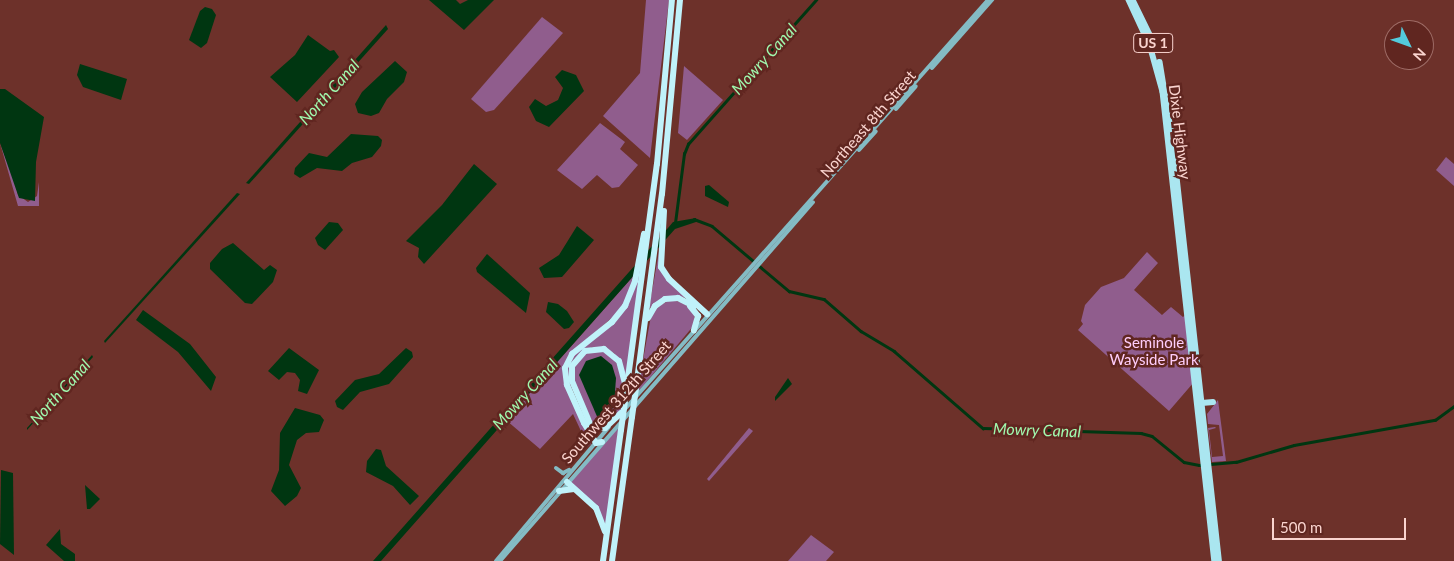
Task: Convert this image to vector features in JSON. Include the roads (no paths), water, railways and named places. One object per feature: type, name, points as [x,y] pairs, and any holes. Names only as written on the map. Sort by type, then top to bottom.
[{"type":"highway","points":[[595,445],[567,385],[566,363],[572,354],[621,312],[636,281],[657,164],[672,0]]},
{"type":"highway","points":[[680,0],[660,253],[665,274],[708,316]]},
{"type":"highway","name":"Dixie Highway","points":[[1129,0],[1156,61],[1187,287]]},
{"type":"highway","name":"Dixie Highway","points":[[1134,0],[1157,52],[1166,87],[1183,229]]},
{"type":"highway","points":[[612,561],[657,235],[672,105]]},
{"type":"highway","points":[[1170,112],[1177,115]]},
{"type":"highway","points":[[1166,129],[1174,150]]},
{"type":"highway","points":[[1173,175],[1179,198]]},
{"type":"highway","points":[[1176,205],[1183,229]]},
{"type":"highway","name":"US 1","points":[[1183,229],[1191,322]]},
{"type":"highway","points":[[603,561],[643,270],[643,249]]},
{"type":"highway","points":[[1187,287],[1192,297],[1191,322],[1208,449],[1208,483],[1217,535],[1219,561]]},
{"type":"highway","points":[[641,351],[654,306],[671,298],[686,301],[708,316]]},
{"type":"highway","points":[[686,301],[698,316],[694,330]]},
{"type":"highway","points":[[622,413],[605,428],[591,426],[572,380],[571,370],[577,357],[594,348],[614,354],[622,368],[625,400]]},
{"type":"highway","points":[[1198,376],[1202,403],[1201,424],[1208,465],[1215,561]]},
{"type":"highway","points":[[1202,403],[1213,402]]},
{"type":"highway","points":[[1194,422],[1201,424]]},
{"type":"highway","points":[[567,482],[600,513],[606,538]]},
{"type":"highway","points":[[559,491],[570,487],[580,494]]},
{"type":"main road","name":"Northeast 8th Street","points":[[759,261],[990,0]]},
{"type":"main road","name":"Southwest 312th Street","points":[[496,561],[694,330],[719,308],[759,261]]},
{"type":"main road","name":"Southwest 312th Street","points":[[500,561],[567,482],[595,445],[721,300],[754,267]]},
{"type":"main road","points":[[719,308],[721,300]]},
{"type":"main road","points":[[556,468],[566,472],[595,445]]},
{"type":"water","points":[[429,0],[456,0],[460,4],[468,0],[494,0],[464,30]]},
{"type":"water","points":[[205,7],[212,9],[216,15],[207,43],[201,48],[189,40],[200,11]]},
{"type":"water","points":[[386,25],[388,29],[249,184],[246,183]]},
{"type":"water","points":[[308,35],[330,51],[334,50],[339,57],[297,102],[270,77],[295,55]]},
{"type":"water","points":[[395,61],[407,72],[404,82],[387,99],[379,113],[371,116],[358,113],[355,104],[362,92]]},
{"type":"water","points":[[80,64],[127,79],[121,100],[83,87],[77,75]]},
{"type":"water","points":[[562,70],[576,75],[584,91],[549,127],[536,121],[529,107],[535,99],[546,106],[558,100],[563,88],[555,77]]},
{"type":"water","points":[[0,89],[5,89],[44,117],[36,162],[35,201],[19,198],[0,143]]},
{"type":"water","points":[[351,134],[378,136],[382,140],[381,146],[372,157],[352,163],[342,171],[317,168],[300,178],[294,174],[295,168],[309,153],[327,157]]},
{"type":"water","points":[[474,164],[497,184],[424,264],[418,257],[419,248],[406,241],[442,205]]},
{"type":"water","points":[[709,185],[729,202],[728,207],[705,196],[705,186]]},
{"type":"water","name":"North Canal","points":[[237,193],[240,194],[105,343],[104,341]]},
{"type":"water","name":"Mowry Canal","points":[[696,218],[696,222],[675,229],[381,561],[373,561],[673,222]]},
{"type":"water","points":[[329,222],[338,223],[343,230],[325,250],[318,245],[315,238]]},
{"type":"water","points":[[577,226],[594,240],[562,277],[544,278],[539,268],[559,255]]},
{"type":"water","points":[[233,243],[264,270],[270,265],[277,270],[273,282],[252,304],[245,303],[210,269],[210,263],[222,249]]},
{"type":"water","points":[[487,254],[530,293],[526,313],[477,272],[476,268]]},
{"type":"water","points":[[548,302],[558,304],[567,311],[574,322],[569,328],[564,329],[546,312]]},
{"type":"water","points":[[143,310],[190,344],[216,377],[211,391],[178,352],[136,320]]},
{"type":"water","points":[[289,348],[319,370],[307,394],[298,391],[300,380],[295,373],[287,372],[279,380],[268,371]]},
{"type":"water","points":[[406,348],[412,352],[413,357],[389,384],[360,392],[343,410],[337,407],[335,401],[355,380],[379,374]]},
{"type":"water","points":[[92,355],[93,357],[27,430],[27,428]]},
{"type":"water","points":[[601,356],[612,365],[616,378],[614,407],[599,421],[579,375],[586,361]]},
{"type":"water","points":[[788,378],[792,384],[775,401],[775,397]]},
{"type":"water","points":[[295,408],[320,415],[324,420],[319,432],[306,433],[297,440],[289,465],[301,488],[297,496],[285,506],[271,491],[279,470],[280,433]]},
{"type":"water","points":[[376,449],[381,450],[386,466],[419,496],[410,505],[393,486],[366,472],[367,461]]},
{"type":"water","points":[[1,470],[13,473],[14,555],[0,544]]},
{"type":"water","points":[[85,485],[100,499],[90,509],[87,509]]},
{"type":"water","points":[[60,529],[61,544],[75,554],[75,561],[64,561],[46,545]]},
{"type":"waterway","name":"Mowry Canal","points":[[675,223],[684,154],[688,144],[816,0]]},
{"type":"waterway","name":"Mowry Canal","points":[[694,219],[712,226],[789,291],[824,299],[861,331],[894,351],[983,428],[1141,433],[1152,436],[1184,462],[1199,465],[1236,462],[1294,445],[1435,420],[1454,406]]},
{"type":"park label","name":"Seminole Wayside Park","points":[[1154,350]]}]
